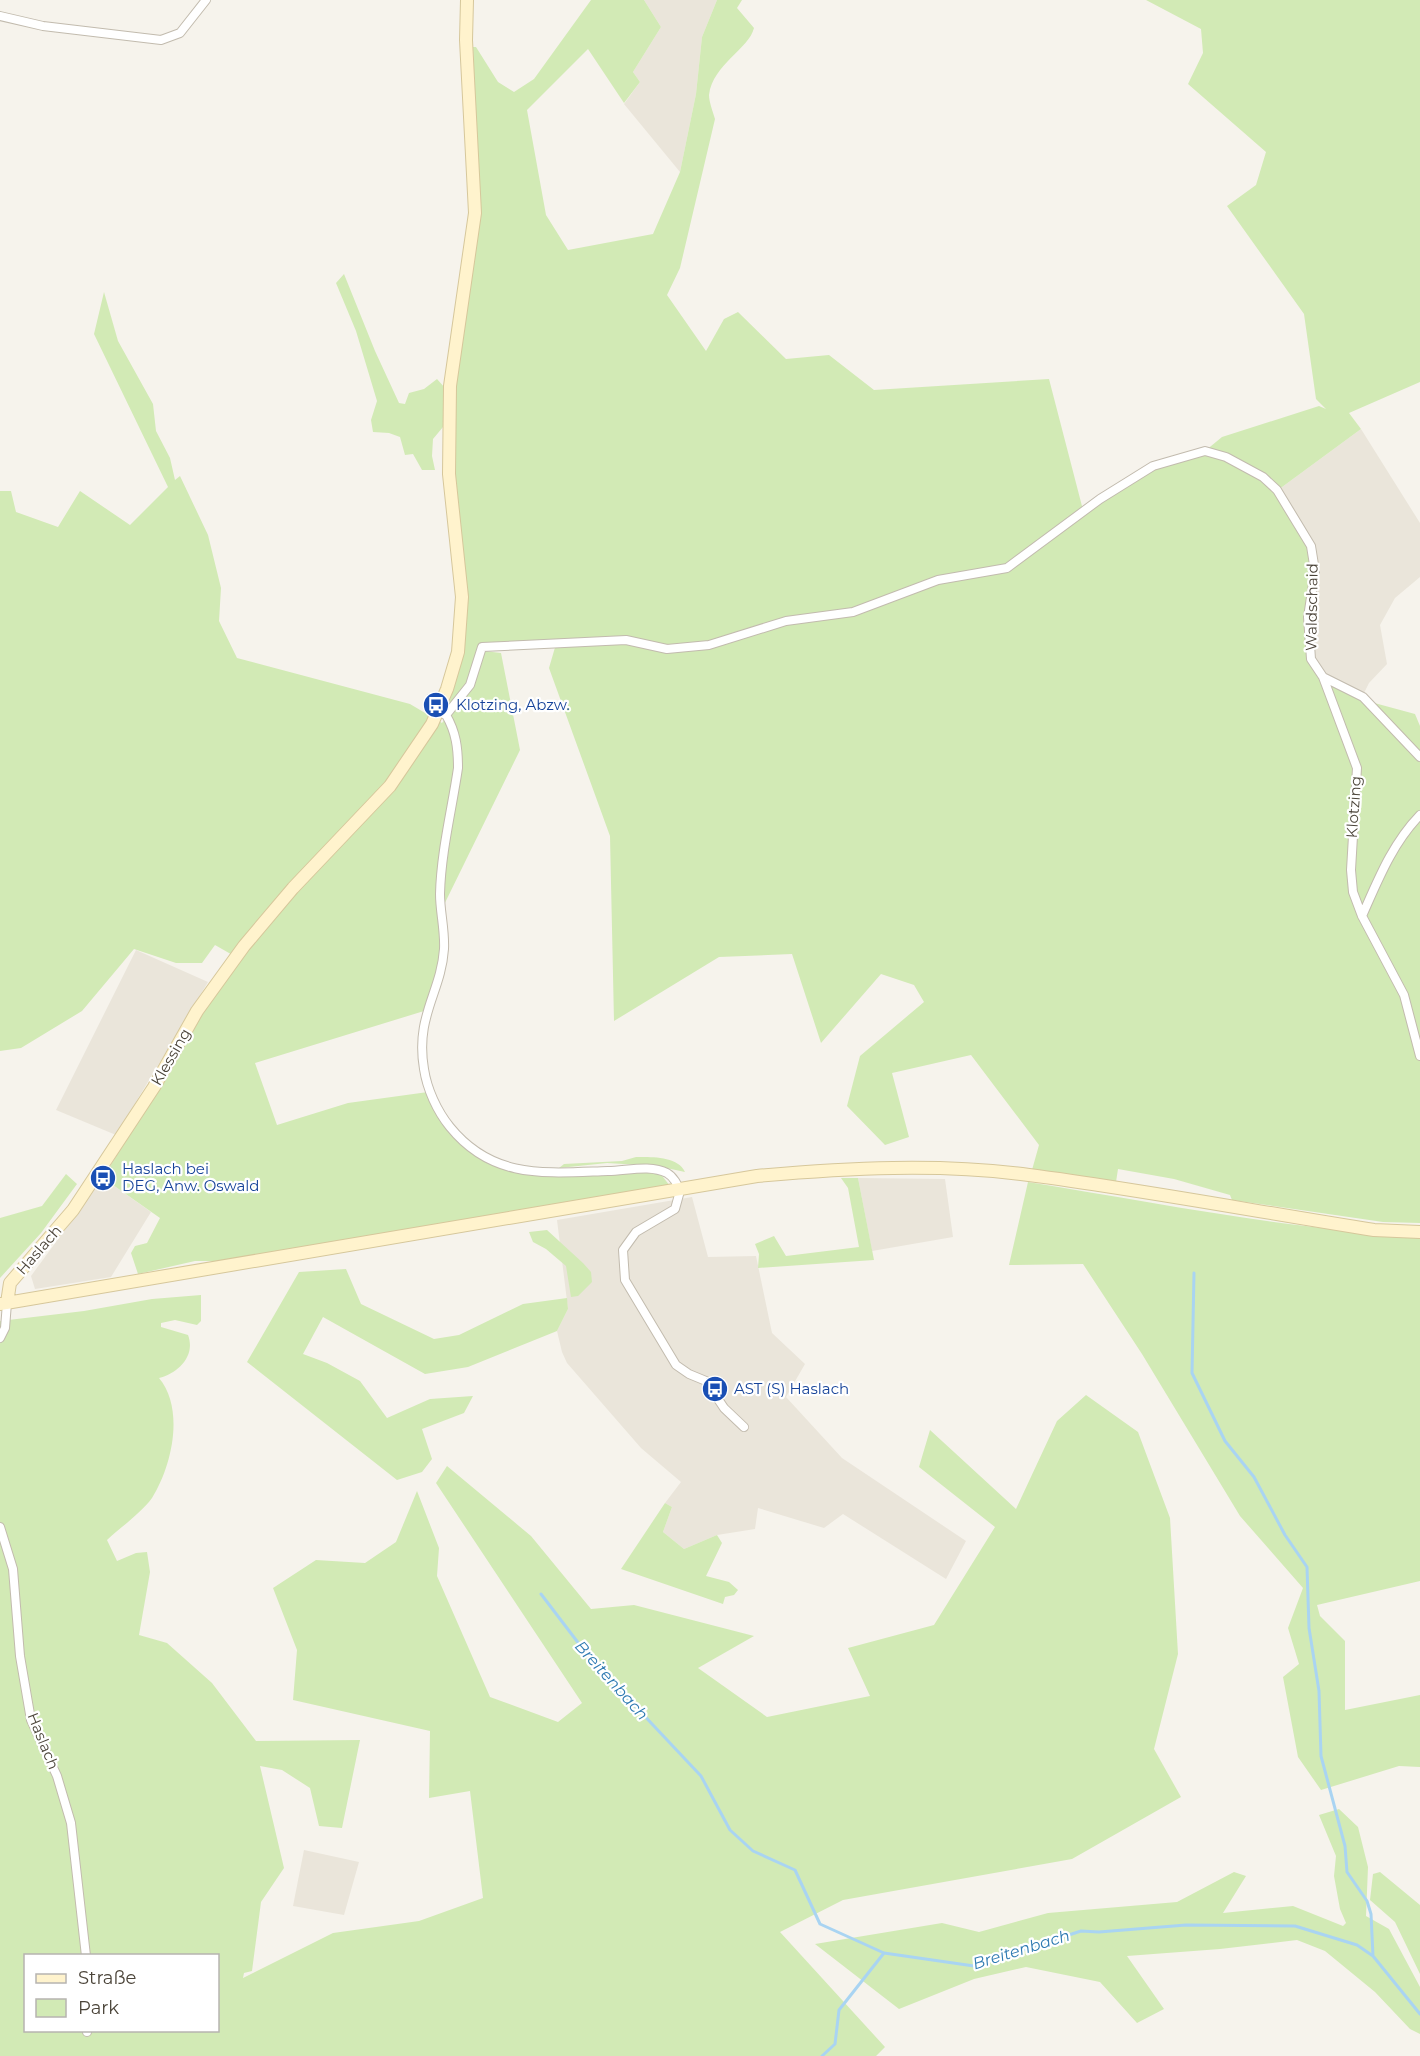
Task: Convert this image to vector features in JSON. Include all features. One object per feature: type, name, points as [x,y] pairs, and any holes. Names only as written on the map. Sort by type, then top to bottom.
[{"type":"street","points":[[0,15],[43,26],[161,40],[180,33],[206,0]]},
{"type":"street","name":"Klessing","points":[[101,1171],[197,1011],[244,946],[293,888],[390,786],[442,714],[458,652],[462,621],[462,576],[449,474],[448,442],[452,362],[475,213],[466,40],[467,0]]},
{"type":"street","name":"Waldschaid","points":[[442,714],[470,685],[482,647],[626,640],[667,649],[709,645],[786,621],[853,612],[938,580],[1007,568],[1100,499],[1153,466],[1204,451],[1226,457],[1263,477],[1277,490],[1311,546],[1315,571],[1308,617],[1311,659],[1323,677]]},
{"type":"street","points":[[1323,677],[1363,697],[1420,757]]},
{"type":"street","name":"Klotzing","points":[[1323,677],[1357,768],[1351,870],[1353,892],[1362,916],[1404,995],[1420,1056]]},
{"type":"street","points":[[442,714],[453,727],[458,750],[458,768],[440,895],[444,950],[427,1010],[422,1041],[424,1071],[437,1106],[466,1146],[488,1161],[538,1171],[661,1171],[674,1178],[680,1191],[675,1209],[636,1232],[626,1242],[623,1250],[625,1280],[676,1365],[689,1374],[706,1381],[724,1408],[744,1426]]},
{"type":"street","points":[[1362,916],[1402,833],[1420,815]]},
{"type":"street","points":[[4,1303],[680,1191],[757,1176],[837,1169],[943,1169],[1030,1175],[1374,1230],[1420,1232]]},
{"type":"street","name":"Haslach","points":[[0,1338],[5,1328],[4,1303],[10,1283],[74,1210],[101,1171]]},
{"type":"street","name":"Haslach","points":[[0,1527],[13,1569],[20,1656],[31,1720],[57,1776],[71,1823],[86,1954]]},
{"type":"shaded area","points":[[644,0],[717,0],[702,37],[696,94],[680,172],[624,104],[640,82],[633,72],[661,27]]},
{"type":"shaded area","points":[[1361,429],[1420,523],[1420,577],[1395,598],[1380,625],[1387,664],[1369,683],[1362,697],[1323,677],[1311,658],[1278,490]]},
{"type":"shaded area","points":[[136,950],[208,982],[116,1135],[56,1110]]},
{"type":"shaded area","points":[[103,1178],[151,1212],[111,1277],[35,1289],[31,1276]]},
{"type":"shaded area","points":[[858,1178],[945,1179],[953,1237],[872,1251]]},
{"type":"shaded area","points":[[692,1197],[708,1257],[756,1256],[772,1333],[805,1364],[786,1397],[842,1458],[966,1541],[946,1579],[843,1514],[824,1528],[758,1508],[755,1529],[717,1535],[684,1549],[663,1532],[672,1507],[665,1503],[681,1482],[641,1448],[567,1363],[562,1352],[557,1331],[568,1309],[557,1220]]},
{"type":"shaded area","points":[[304,1850],[359,1862],[344,1915],[293,1906]]},
{"type":"green space","points":[[591,0],[644,0],[661,27],[633,72],[640,82],[624,103],[588,49],[527,110],[546,215],[568,250],[653,234],[680,172],[696,94],[702,37],[717,0],[742,0],[737,8],[754,28],[751,36],[717,74],[712,84],[709,98],[715,119],[680,268],[667,295],[706,351],[724,319],[738,312],[786,359],[829,355],[874,390],[1049,379],[1083,510],[1153,466],[1205,451],[1222,437],[1319,406],[1326,409],[1316,399],[1304,314],[1227,206],[1256,185],[1266,152],[1188,84],[1203,53],[1201,29],[1146,0],[1420,0],[1420,382],[1349,413],[1361,429],[1278,490],[1311,546],[1315,571],[1308,617],[1311,659],[1323,677],[1367,701],[1415,714],[1420,726],[1420,1223],[1383,1222],[1232,1200],[1230,1195],[1174,1179],[1118,1169],[1116,1182],[1032,1170],[1039,1145],[971,1055],[892,1073],[909,1137],[885,1145],[847,1106],[860,1056],[924,1002],[914,985],[881,974],[821,1043],[792,954],[719,957],[614,1021],[610,836],[549,668],[556,644],[481,644],[468,682],[452,705],[449,703],[459,671],[466,628],[467,593],[451,431],[479,191],[473,47],[476,47],[498,82],[514,92],[534,79]]},
{"type":"green space","points":[[344,274],[399,403],[405,404],[409,393],[424,389],[437,379],[445,388],[443,427],[433,439],[432,456],[435,470],[422,470],[413,454],[405,455],[400,437],[389,433],[373,432],[371,420],[377,401],[356,331],[336,283]]},
{"type":"green space","points":[[104,292],[118,341],[153,404],[156,431],[170,458],[175,480],[180,476],[208,535],[221,588],[219,621],[237,658],[410,704],[442,723],[471,687],[484,651],[501,653],[520,750],[439,915],[443,959],[424,1011],[255,1063],[277,1125],[348,1103],[428,1092],[460,1142],[502,1166],[549,1172],[656,1168],[670,1186],[233,1261],[195,1261],[138,1274],[131,1253],[135,1246],[147,1243],[160,1218],[103,1178],[236,957],[215,945],[202,963],[176,963],[134,949],[82,1011],[21,1048],[0,1051],[0,491],[11,491],[16,512],[58,527],[80,491],[130,525],[168,487],[94,334]]},
{"type":"green space","points":[[636,1157],[670,1160],[682,1167],[685,1172],[657,1166],[607,1163],[559,1168],[564,1164],[622,1161]]},
{"type":"green space","points":[[66,1174],[77,1184],[41,1233],[0,1278],[0,1218],[42,1206]]},
{"type":"green space","points":[[841,1178],[858,1178],[874,1260],[758,1268],[759,1254],[755,1244],[774,1236],[786,1256],[859,1247],[848,1188]]},
{"type":"green space","points":[[1028,1182],[1273,1222],[1420,1236],[1420,1581],[1317,1605],[1320,1616],[1345,1641],[1345,1710],[1420,1695],[1420,1767],[1399,1766],[1321,1790],[1298,1757],[1283,1677],[1299,1664],[1288,1628],[1303,1588],[1240,1516],[1142,1354],[1083,1264],[1009,1265]]},
{"type":"green space","points":[[547,1230],[591,1272],[592,1282],[578,1296],[571,1297],[566,1266],[546,1249],[533,1242],[529,1232]]},
{"type":"green space","points":[[346,1269],[361,1304],[434,1339],[459,1335],[523,1304],[567,1298],[568,1309],[557,1331],[468,1367],[425,1374],[323,1317],[303,1354],[327,1363],[360,1381],[387,1418],[430,1399],[473,1396],[464,1413],[422,1429],[432,1459],[422,1472],[397,1480],[247,1362],[299,1272]]},
{"type":"green space","points":[[201,1295],[201,1321],[197,1325],[175,1320],[161,1323],[161,1327],[188,1335],[190,1343],[187,1357],[179,1368],[159,1378],[172,1405],[173,1438],[165,1470],[152,1498],[107,1540],[117,1561],[136,1553],[147,1552],[150,1572],[139,1635],[167,1643],[212,1683],[256,1741],[360,1740],[342,1828],[319,1826],[310,1788],[282,1770],[260,1766],[284,1868],[261,1902],[252,1971],[244,1973],[243,1978],[333,1933],[419,1921],[483,1898],[470,1791],[429,1798],[430,1731],[293,1700],[297,1650],[273,1588],[316,1560],[365,1563],[396,1542],[417,1491],[439,1548],[437,1576],[490,1697],[558,1722],[582,1703],[436,1483],[447,1466],[531,1536],[591,1609],[634,1605],[754,1636],[698,1668],[767,1717],[870,1696],[848,1648],[934,1625],[995,1527],[919,1467],[930,1430],[1016,1509],[1057,1421],[1086,1395],[1138,1432],[1170,1518],[1178,1654],[1154,1749],[1181,1797],[1072,1859],[843,1900],[780,1932],[885,2047],[876,2056],[0,2056],[0,1321],[84,1311],[152,1299]]},
{"type":"green space","points":[[665,1503],[672,1507],[663,1532],[684,1549],[717,1535],[722,1543],[706,1576],[729,1582],[738,1590],[734,1595],[725,1597],[723,1604],[621,1569]]},
{"type":"green space","points":[[1339,1809],[1358,1827],[1368,1867],[1366,1916],[1389,1929],[1420,1987],[1420,2034],[1410,2029],[1375,1992],[1325,1951],[1297,1940],[1127,1956],[1164,2009],[1137,2023],[1100,1982],[1026,1967],[974,1979],[899,2009],[815,1944],[942,1923],[979,1932],[1048,1913],[1177,1902],[1234,1872],[1246,1876],[1223,1913],[1293,1906],[1343,1926],[1346,1923],[1340,1909],[1334,1876],[1336,1856],[1319,1815]]},
{"type":"green space","points":[[1380,1872],[1420,1905],[1420,1974],[1395,1922],[1370,1900],[1373,1874]]},
{"type":"waterway","points":[[1194,1273],[1192,1373],[1225,1441],[1254,1477],[1285,1535],[1307,1567],[1309,1628],[1319,1691],[1321,1756],[1345,1846],[1347,1872],[1367,1901],[1371,1914],[1373,1956]]},
{"type":"waterway","name":"Breitenbach","points":[[541,1594],[589,1657],[701,1776],[730,1830],[753,1851],[795,1870],[820,1924],[884,1953],[974,1966],[1081,1931],[1099,1932],[1186,1925],[1295,1926],[1357,1945],[1373,1956],[1420,2014]]},
{"type":"waterway","points":[[822,2056],[835,2044],[839,2010],[884,1953]]},
{"type":"place","name":"Klotzing, Abzw.","points":[[436,705]]},
{"type":"place","name":"Haslach bei DEG, Anw. Oswald","points":[[103,1178]]},
{"type":"place","name":"AST (S) Haslach","points":[[715,1389]]}]
